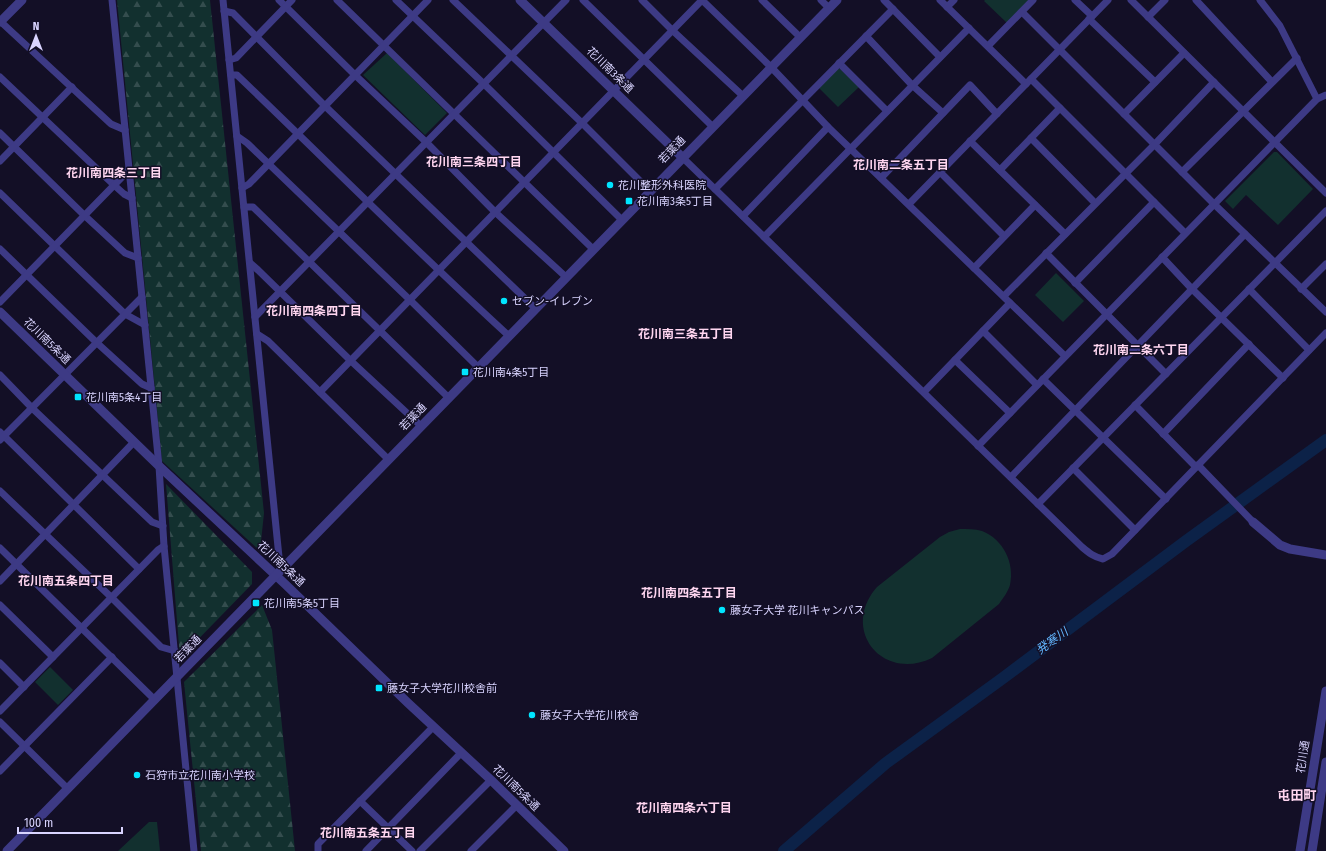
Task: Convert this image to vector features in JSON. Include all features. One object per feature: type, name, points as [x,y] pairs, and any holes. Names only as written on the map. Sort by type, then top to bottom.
[{"type":"street","points":[[22,0],[0,22],[111,124],[125,130]]},
{"type":"street","points":[[112,0],[159,466],[162,526],[194,851]]},
{"type":"street","points":[[223,0],[280,557],[279,573]]},
{"type":"street","points":[[279,0],[426,142],[495,212],[566,278]]},
{"type":"street","points":[[229,60],[236,58],[292,0]]},
{"type":"street","points":[[338,0],[593,249]]},
{"type":"street","points":[[396,0],[622,220]]},
{"type":"street","points":[[242,188],[249,184],[428,0]]},
{"type":"street","points":[[453,0],[512,55],[650,191]]},
{"type":"street","name":"花川南3条通","points":[[520,0],[682,157]]},
{"type":"street","points":[[255,317],[566,0]]},
{"type":"street","points":[[583,0],[712,126]]},
{"type":"street","points":[[642,0],[743,96]]},
{"type":"street","points":[[320,392],[702,0],[771,67],[828,127],[1065,356]]},
{"type":"street","points":[[762,0],[800,37]]},
{"type":"street","points":[[821,0],[829,8]]},
{"type":"street","name":"若葉通","points":[[7,851],[566,278],[712,126],[837,0]]},
{"type":"street","points":[[884,0],[940,57]]},
{"type":"street","points":[[940,0],[988,46],[1060,108],[1185,233]]},
{"type":"street","points":[[947,7],[954,0]]},
{"type":"street","points":[[988,46],[1033,0]]},
{"type":"street","points":[[1076,0],[1091,18],[1155,82]]},
{"type":"street","points":[[909,204],[1108,0]]},
{"type":"street","points":[[1131,0],[1326,192]]},
{"type":"street","points":[[1148,17],[1164,0]]},
{"type":"street","points":[[1196,0],[1272,82]]},
{"type":"street","points":[[1260,0],[1280,26],[1317,98]]},
{"type":"street","points":[[715,189],[892,9]]},
{"type":"street","points":[[224,11],[233,13],[325,106],[536,308]]},
{"type":"street","points":[[1022,12],[1154,145],[1326,312]]},
{"type":"street","points":[[764,238],[886,111],[969,28]]},
{"type":"street","points":[[866,36],[912,85],[943,113]]},
{"type":"street","points":[[1124,114],[1184,53]]},
{"type":"street","points":[[1182,172],[1297,58]]},
{"type":"street","points":[[839,63],[886,111]]},
{"type":"street","points":[[231,75],[237,76],[438,271],[509,336]]},
{"type":"street","points":[[0,77],[114,185],[124,194],[132,198]]},
{"type":"street","points":[[1004,296],[1154,145],[1214,82]]},
{"type":"street","points":[[881,178],[970,85],[997,114]]},
{"type":"street","points":[[0,160],[72,87]]},
{"type":"street","points":[[978,446],[1317,98],[1326,95]]},
{"type":"street","points":[[1000,170],[1060,108]]},
{"type":"street","points":[[742,216],[828,127]]},
{"type":"street","points":[[0,133],[125,253],[138,258]]},
{"type":"street","points":[[237,136],[247,143],[478,367]]},
{"type":"street","points":[[1031,138],[1095,203]]},
{"type":"street","points":[[970,141],[1065,234]]},
{"type":"street","points":[[682,157],[1011,478],[1096,558],[1102,559],[1112,554],[1326,333]]},
{"type":"street","points":[[0,302],[129,170]]},
{"type":"street","points":[[940,172],[1004,236]]},
{"type":"street","points":[[0,193],[125,314],[144,325]]},
{"type":"street","points":[[1075,283],[1154,202]]},
{"type":"street","points":[[974,268],[1035,205]]},
{"type":"street","points":[[244,207],[253,208],[449,398]]},
{"type":"street","points":[[1038,504],[1326,211]]},
{"type":"street","points":[[1011,478],[1245,234]]},
{"type":"street","points":[[0,249],[96,342],[142,384],[151,388]]},
{"type":"street","points":[[1046,253],[1166,374]]},
{"type":"street","points":[[1162,257],[1192,289],[1283,378]]},
{"type":"street","points":[[250,263],[421,426]]},
{"type":"street","points":[[1302,289],[1326,264]]},
{"type":"street","points":[[1249,289],[1310,350]]},
{"type":"street","points":[[139,569],[74,504],[1,436],[32,408],[142,296]]},
{"type":"street","points":[[924,392],[1010,303]]},
{"type":"street","name":"花川南5条通","points":[[0,312],[159,466],[279,573],[433,727],[491,780],[564,851]]},
{"type":"street","points":[[983,331],[1037,385]]},
{"type":"street","points":[[257,334],[268,341],[389,460]]},
{"type":"street","points":[[1163,434],[1249,344]]},
{"type":"street","points":[[955,360],[1010,413]]},
{"type":"street","points":[[0,375],[32,408],[152,522],[162,526]]},
{"type":"street","points":[[1044,378],[1166,499]]},
{"type":"street","points":[[1135,405],[1253,522],[1280,545],[1326,554]]},
{"type":"street","points":[[0,581],[134,442]]},
{"type":"street","points":[[1073,468],[1135,530]]},
{"type":"street","points":[[0,490],[161,647],[175,651]]},
{"type":"street","points":[[0,711],[111,597],[158,550],[164,546]]},
{"type":"street","points":[[0,548],[155,700]]},
{"type":"street","points":[[0,605],[53,657]]},
{"type":"street","points":[[0,771],[112,657]]},
{"type":"street","points":[[0,663],[24,686]]},
{"type":"street","name":"花川通","points":[[1300,851],[1326,692]]},
{"type":"street","points":[[0,722],[68,789]]},
{"type":"street","points":[[318,851],[318,844],[433,727]]},
{"type":"street","points":[[366,851],[461,753]]},
{"type":"street","points":[[1312,851],[1326,762]]},
{"type":"street","points":[[420,851],[491,780]]},
{"type":"street","points":[[360,801],[412,851]]},
{"type":"street","points":[[471,851],[517,805]]},
{"type":"green space","points":[[117,0],[210,0],[264,513],[260,551],[162,461]]},
{"type":"green space","points":[[1029,0],[1007,23],[984,1]]},
{"type":"green space","points":[[387,53],[447,113],[425,135],[363,75]]},
{"type":"green space","points":[[836,69],[840,69],[859,87],[838,107],[819,88]]},
{"type":"green space","points":[[1274,152],[1277,152],[1313,189],[1278,225],[1246,195],[1233,209],[1225,201]]},
{"type":"green space","points":[[1056,273],[1084,301],[1063,322],[1035,295]]},
{"type":"green space","points":[[166,484],[252,572],[252,584],[180,658]]},
{"type":"green space","points":[[960,529],[974,529],[982,531],[996,540],[1001,546],[1006,553],[1011,568],[1010,585],[1007,593],[999,604],[932,658],[914,664],[897,663],[883,657],[872,647],[865,634],[863,619],[867,603],[877,587],[940,537],[949,532]]},
{"type":"green space","points":[[262,605],[272,630],[295,851],[201,851],[184,682]]},
{"type":"green space","points":[[50,667],[73,690],[58,705],[35,682]]},
{"type":"green space","points":[[149,822],[157,822],[160,851],[118,851]]},
{"type":"waterway","name":"発寒川","points":[[784,851],[886,763],[1003,678],[1186,541],[1326,440]]},
{"type":"place","name":"花川整形外科医院","points":[[610,185]]},
{"type":"place","name":"花川南3条5丁目","points":[[629,201]]},
{"type":"place","name":"セブン-イレブン","points":[[504,301]]},
{"type":"place","name":"花川南4条5丁目","points":[[465,372]]},
{"type":"place","name":"花川南5条4丁目","points":[[78,397]]},
{"type":"place","name":"花川南5条5丁目","points":[[256,603]]},
{"type":"place","name":"藤女子大学 花川キャンパス","points":[[722,610]]},
{"type":"place","name":"藤女子大学花川校舎前","points":[[379,688]]},
{"type":"place","name":"藤女子大学花川校舎","points":[[532,715]]},
{"type":"place","name":"石狩市立花川南小学校","points":[[137,775]]},
{"type":"district","name":"花川南三条四丁目","points":[[474,162]]},
{"type":"district","name":"花川南二条五丁目","points":[[901,165]]},
{"type":"district","name":"花川南四条三丁目","points":[[114,173]]},
{"type":"district","name":"花川南四条四丁目","points":[[314,311]]},
{"type":"district","name":"花川南三条五丁目","points":[[686,334]]},
{"type":"district","name":"花川南二条六丁目","points":[[1141,350]]},
{"type":"district","name":"花川南五条四丁目","points":[[66,581]]},
{"type":"district","name":"花川南四条五丁目","points":[[689,593]]},
{"type":"district","name":"屯田町","points":[[1297,795]]},
{"type":"district","name":"花川南四条六丁目","points":[[684,808]]},
{"type":"district","name":"花川南五条五丁目","points":[[368,833]]}]
